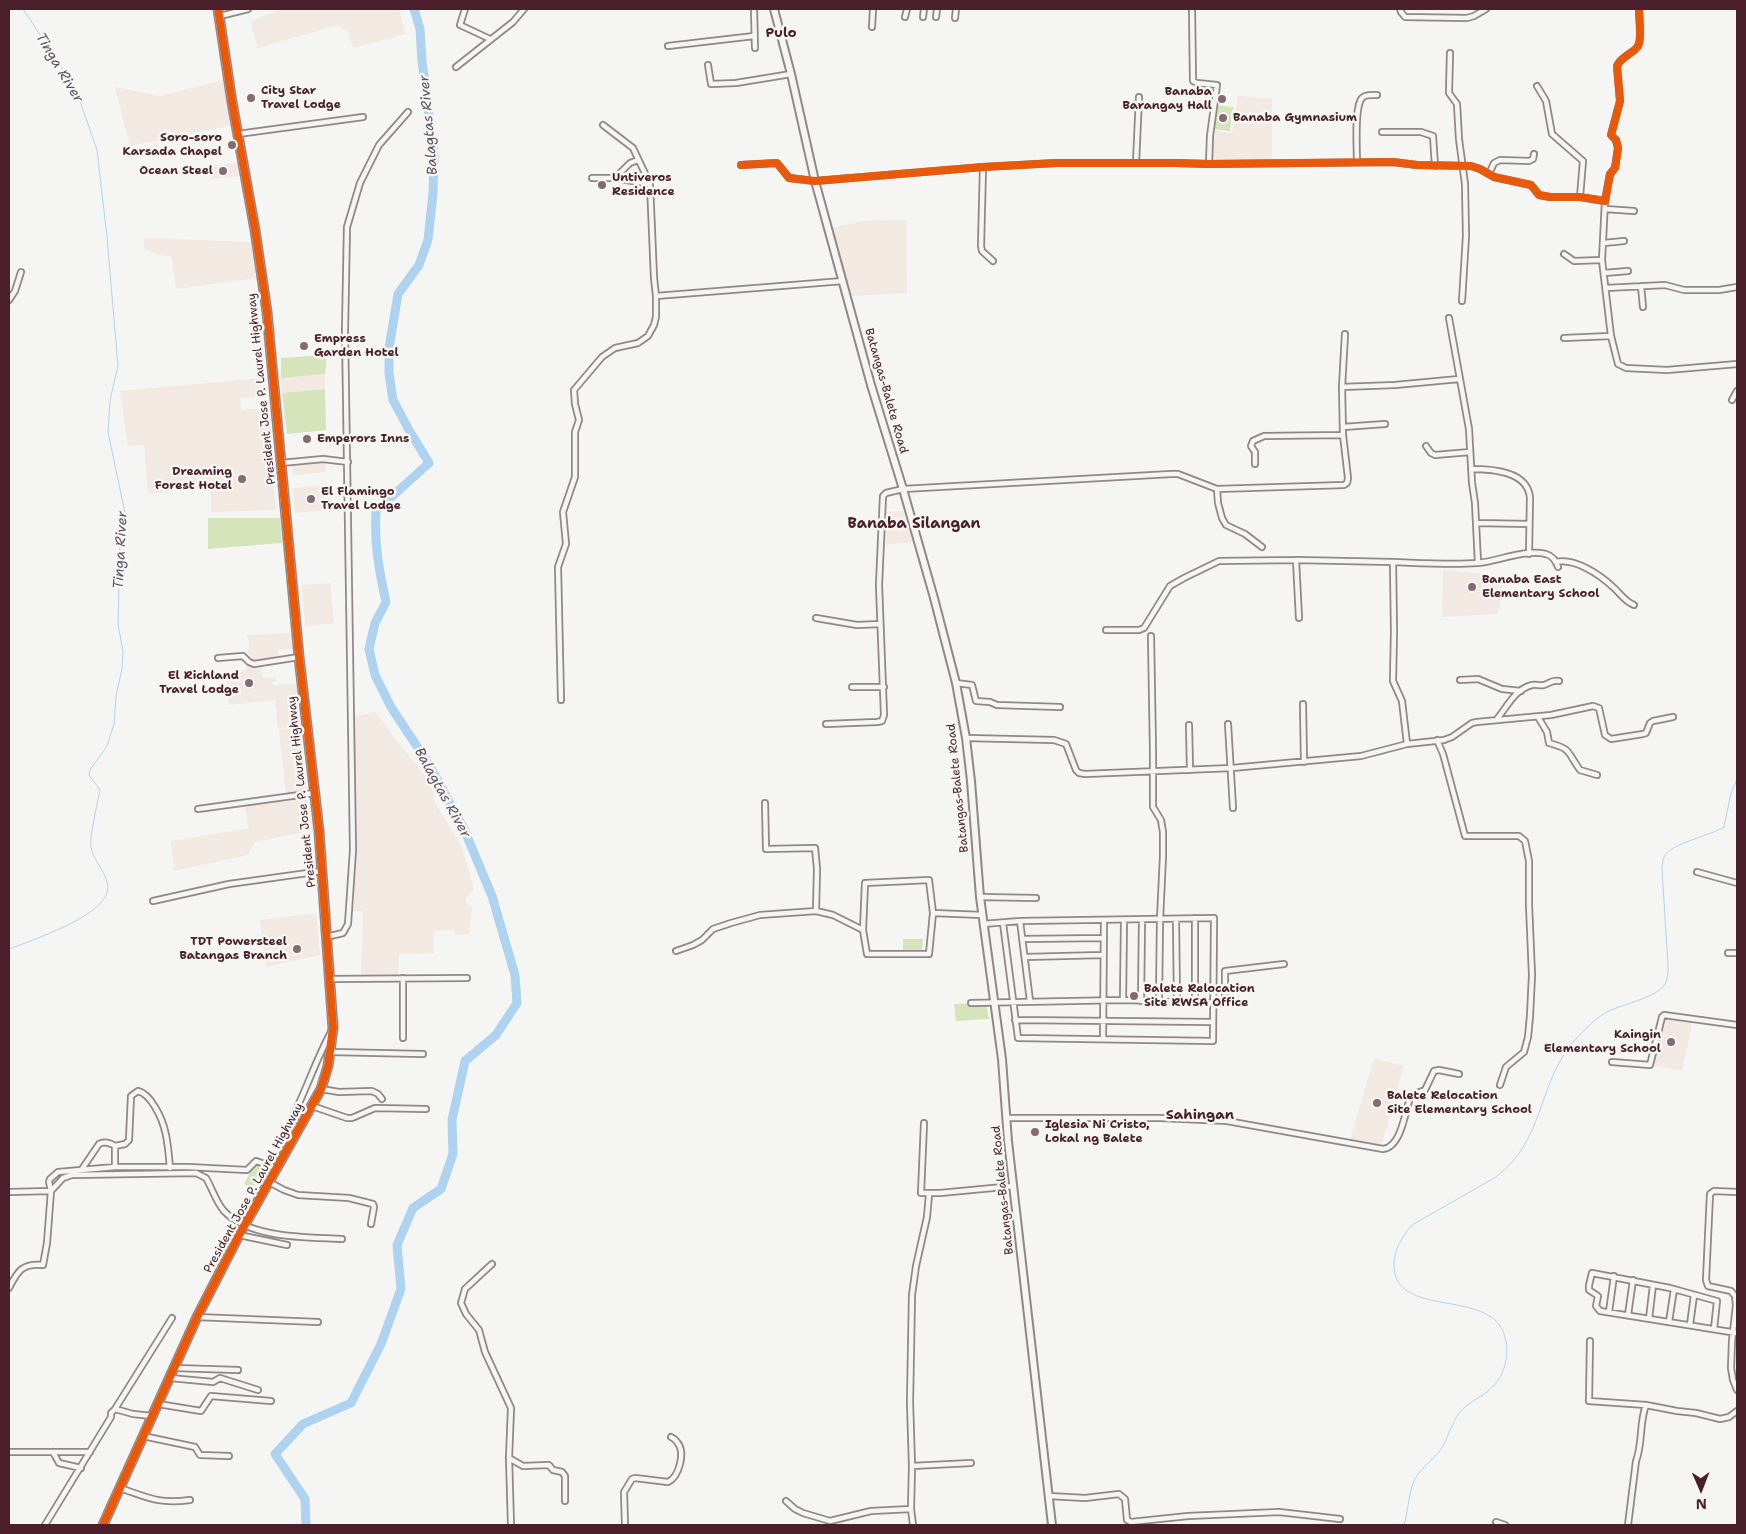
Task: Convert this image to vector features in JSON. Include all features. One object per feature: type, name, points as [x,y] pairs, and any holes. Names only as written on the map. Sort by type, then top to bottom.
[{"type":"highway","name":"President Jose P. Laurel Highway","points":[[103,1525],[197,1317],[244,1224],[321,1089],[325,1080],[331,1052],[333,1028],[322,871],[299,658],[267,312],[219,12]]},
{"type":"main road","name":"Batangas-Balete Road","points":[[774,9],[815,181],[956,683],[966,738],[971,781],[980,897],[1002,1059],[1008,1141],[1052,1525]]},
{"type":"street","points":[[219,12],[248,9]]},
{"type":"street","points":[[465,9],[460,25],[490,38]]},
{"type":"street","points":[[456,67],[490,38],[513,22],[524,9]]},
{"type":"street","points":[[754,9],[755,48]]},
{"type":"street","points":[[872,27],[873,9]]},
{"type":"street","points":[[905,17],[907,9]]},
{"type":"street","points":[[923,17],[924,9]]},
{"type":"street","points":[[936,17],[937,9]]},
{"type":"street","points":[[956,9],[956,18]]},
{"type":"street","points":[[1192,9],[1194,81],[1217,85],[1210,136],[1209,164]]},
{"type":"street","points":[[1400,9],[1405,17],[1467,18],[1486,9]]},
{"type":"street","points":[[1639,9],[1640,42],[1638,47],[1619,62],[1617,66],[1620,101],[1611,135],[1616,140],[1618,148],[1615,168],[1610,174],[1604,209],[1602,260],[1610,336],[1617,362],[1626,368],[1667,370],[1737,364]]},
{"type":"street","points":[[668,46],[754,36]]},
{"type":"street","points":[[1450,53],[1450,93],[1457,104],[1465,184],[1466,216],[1462,301]]},
{"type":"street","points":[[708,65],[711,84],[736,83],[791,74]]},
{"type":"street","points":[[1537,86],[1546,101],[1552,134],[1583,161],[1580,197]]},
{"type":"street","points":[[1357,162],[1358,109],[1361,98],[1377,95]]},
{"type":"street","points":[[1136,163],[1139,97]]},
{"type":"street","points":[[326,938],[344,933],[348,924],[353,850],[346,330],[347,227],[360,183],[379,145],[408,112]]},
{"type":"street","points":[[238,134],[363,117]]},
{"type":"street","points":[[561,700],[558,566],[566,544],[563,512],[575,477],[575,432],[579,420],[574,390],[602,357],[615,348],[638,343],[648,336],[654,325],[656,296],[650,184],[633,148],[604,125]]},
{"type":"street","points":[[1382,132],[1421,132],[1433,136],[1435,166]]},
{"type":"street","points":[[1489,174],[1494,163],[1500,160],[1529,161],[1533,159],[1534,154]]},
{"type":"street","points":[[615,178],[630,163],[638,160]]},
{"type":"street","points":[[741,165],[777,163],[789,178],[815,181],[983,166],[1056,163],[1393,162],[1435,166],[1471,166],[1503,180],[1530,185],[1539,195],[1580,197],[1605,201]]},
{"type":"street","points":[[983,166],[981,246],[982,251],[993,261]]},
{"type":"street","points":[[592,178],[615,178],[650,184]]},
{"type":"street","points":[[1604,209],[1634,211]]},
{"type":"street","points":[[1604,244],[1624,241]]},
{"type":"street","points":[[1564,254],[1574,261],[1602,260]]},
{"type":"street","points":[[1604,273],[1628,271]]},
{"type":"street","points":[[9,300],[15,291],[21,272]]},
{"type":"street","points":[[656,296],[843,281]]},
{"type":"street","points":[[1606,288],[1665,285],[1684,290],[1719,290],[1737,287]]},
{"type":"street","points":[[1641,286],[1643,307]]},
{"type":"street","points":[[1449,318],[1468,421],[1478,563]]},
{"type":"street","points":[[826,724],[877,722],[882,720],[884,715],[879,570],[883,496],[886,493],[903,489],[1171,474],[1178,474],[1217,489],[1344,485],[1347,483],[1348,478],[1343,435],[1342,387],[1345,334]]},
{"type":"street","points":[[1564,338],[1610,336]]},
{"type":"street","points":[[1342,387],[1395,386],[1459,379]]},
{"type":"street","points":[[1732,400],[1737,391]]},
{"type":"street","points":[[1343,427],[1385,424]]},
{"type":"street","points":[[1255,464],[1255,452],[1251,446],[1253,441],[1264,436],[1343,435]]},
{"type":"street","points":[[1426,446],[1435,455],[1470,452]]},
{"type":"street","points":[[281,463],[323,459],[348,462]]},
{"type":"street","points":[[1471,469],[1497,470],[1515,476],[1525,483],[1529,492],[1529,554]]},
{"type":"street","points":[[1217,489],[1218,503],[1226,525],[1245,534],[1262,547]]},
{"type":"street","points":[[1476,523],[1529,524]]},
{"type":"street","points":[[1106,630],[1138,630],[1144,628],[1170,586],[1219,561],[1296,560],[1478,563],[1529,554],[1546,554],[1556,562],[1558,567]]},
{"type":"street","points":[[1296,560],[1298,618]]},
{"type":"street","points":[[1556,562],[1568,561],[1589,570],[1608,582],[1626,601],[1634,605]]},
{"type":"street","points":[[1393,562],[1394,630],[1392,681],[1402,701],[1407,744]]},
{"type":"street","points":[[816,618],[857,625],[880,624]]},
{"type":"street","points":[[1151,636],[1153,807],[1161,820],[1163,832],[1159,1001]]},
{"type":"street","points":[[218,658],[243,656],[254,664],[299,658]]},
{"type":"street","points":[[1460,680],[1478,679],[1502,689],[1521,691]]},
{"type":"street","points":[[1496,720],[1511,699],[1528,686],[1544,685],[1553,680],[1559,681]]},
{"type":"street","points":[[956,683],[972,685],[976,700],[996,705],[1060,707]]},
{"type":"street","points":[[852,687],[884,687]]},
{"type":"street","points":[[1303,704],[1304,762]]},
{"type":"street","points":[[966,738],[1061,741],[1066,744],[1078,773],[1190,770],[1304,762],[1367,755],[1407,744],[1452,737],[1472,723],[1538,717],[1597,707],[1600,710],[1605,735],[1611,739],[1646,733],[1652,721],[1673,717]]},
{"type":"street","points":[[1538,717],[1549,742],[1565,748],[1572,755],[1580,770],[1597,775]]},
{"type":"street","points":[[1228,724],[1233,808]]},
{"type":"street","points":[[1189,725],[1190,770]]},
{"type":"street","points":[[1437,740],[1447,767],[1465,836],[1519,836],[1525,841],[1527,851],[1530,875],[1529,905],[1532,975],[1528,1036],[1524,1052],[1506,1067],[1500,1085]]},
{"type":"street","points":[[198,809],[314,793]]},
{"type":"street","points":[[765,803],[766,849],[815,848],[817,869],[816,912]]},
{"type":"street","points":[[153,901],[228,884],[322,871]]},
{"type":"street","points":[[1697,872],[1737,883]]},
{"type":"street","points":[[929,880],[932,913],[929,954],[867,954],[863,930],[865,883],[929,880]]},
{"type":"street","points":[[980,897],[1036,898]]},
{"type":"street","points":[[676,950],[702,940],[713,929],[731,922],[760,915],[816,912],[834,915],[863,930]]},
{"type":"street","points":[[932,913],[982,915]]},
{"type":"street","points":[[1195,918],[1195,1002]]},
{"type":"street","points":[[983,924],[1020,921],[1214,918],[1213,1041],[1018,1038],[1003,923]]},
{"type":"street","points":[[1176,919],[1177,1002]]},
{"type":"street","points":[[1104,920],[1104,1039]]},
{"type":"street","points":[[1123,1000],[1124,920]]},
{"type":"street","points":[[1141,1001],[1142,920]]},
{"type":"street","points":[[1020,921],[1030,1001]]},
{"type":"street","points":[[1022,939],[1104,938]]},
{"type":"street","points":[[1728,953],[1737,953]]},
{"type":"street","points":[[1025,957],[1103,955]]},
{"type":"street","points":[[971,1003],[1013,1001],[1103,1002],[1123,1000],[1225,1003],[1226,971],[1284,964]]},
{"type":"street","points":[[403,978],[403,1038]]},
{"type":"street","points":[[330,979],[467,978]]},
{"type":"street","points":[[1612,1062],[1650,1066],[1664,1015],[1737,1025]]},
{"type":"street","points":[[1015,1020],[1213,1022]]},
{"type":"street","points":[[284,1133],[302,1099],[333,1028]]},
{"type":"street","points":[[331,1052],[423,1054]]},
{"type":"street","points":[[1007,1118],[1160,1118],[1228,1121],[1388,1149],[1395,1143],[1410,1095],[1422,1093],[1434,1071],[1439,1070],[1459,1074]]},
{"type":"street","points":[[321,1089],[339,1092],[372,1091],[382,1099]]},
{"type":"street","points":[[82,1169],[99,1144],[106,1142],[115,1146],[128,1142],[131,1096],[134,1092],[141,1092],[152,1101],[163,1119],[168,1142],[170,1168]]},
{"type":"street","points":[[312,1106],[348,1118],[375,1108],[426,1108]]},
{"type":"street","points":[[924,1123],[921,1193],[929,1194],[1014,1186]]},
{"type":"street","points":[[115,1146],[115,1167]]},
{"type":"street","points":[[9,1288],[23,1267],[32,1264],[43,1265],[52,1191],[50,1179],[58,1172],[115,1167],[246,1170],[254,1161],[259,1161],[276,1168]]},
{"type":"street","points":[[9,1192],[52,1191],[63,1178],[72,1175],[196,1173],[206,1178],[220,1206],[226,1213],[255,1229],[284,1234],[342,1239]]},
{"type":"street","points":[[268,1182],[298,1195],[349,1198],[373,1204],[371,1224]]},
{"type":"street","points":[[1737,1192],[1714,1191],[1710,1194],[1706,1280],[1708,1286],[1731,1292],[1735,1296],[1735,1332],[1731,1374],[1737,1390]]},
{"type":"street","points":[[913,1525],[911,1509],[910,1402],[912,1295],[916,1266],[927,1217],[929,1194]]},
{"type":"street","points":[[239,1234],[287,1245]]},
{"type":"street","points":[[492,1264],[465,1289],[461,1302],[466,1314],[478,1330],[485,1352],[511,1408],[508,1458],[511,1525]]},
{"type":"street","points":[[1714,1329],[1717,1302],[1653,1284],[1592,1273],[1589,1290],[1598,1296],[1596,1306],[1600,1311],[1609,1312],[1649,1319],[1690,1325],[1714,1329],[1735,1332]]},
{"type":"street","points":[[1609,1312],[1614,1276]]},
{"type":"street","points":[[1628,1315],[1633,1280]]},
{"type":"street","points":[[1649,1319],[1653,1284]]},
{"type":"street","points":[[1669,1322],[1674,1289]]},
{"type":"street","points":[[1690,1325],[1694,1295]]},
{"type":"street","points":[[197,1317],[318,1322]]},
{"type":"street","points":[[45,1525],[81,1468],[111,1414],[116,1409],[172,1318]]},
{"type":"street","points":[[1590,1341],[1589,1402],[1646,1405],[1720,1419],[1729,1417],[1737,1411]]},
{"type":"street","points":[[175,1368],[238,1370]]},
{"type":"street","points":[[170,1378],[212,1382],[220,1378],[258,1390]]},
{"type":"street","points":[[158,1404],[201,1411],[211,1396],[271,1401]]},
{"type":"street","points":[[1628,1525],[1636,1460],[1640,1450],[1642,1418],[1646,1405]]},
{"type":"street","points":[[116,1409],[133,1414],[152,1416]]},
{"type":"street","points":[[144,1436],[195,1448],[200,1455],[229,1456]]},
{"type":"street","points":[[625,1525],[624,1492],[632,1479],[668,1482],[677,1475],[680,1465],[679,1446],[678,1442],[671,1436]]},
{"type":"street","points":[[9,1452],[90,1452]]},
{"type":"street","points":[[53,1452],[59,1463],[81,1468]]},
{"type":"street","points":[[508,1458],[523,1466],[549,1465],[553,1470],[562,1472],[565,1476],[565,1501]]},
{"type":"street","points":[[912,1466],[971,1463]]},
{"type":"street","points":[[120,1488],[158,1501],[190,1500]]},
{"type":"street","points":[[1048,1496],[1085,1498],[1119,1494],[1125,1499],[1127,1520],[1131,1522],[1188,1516],[1278,1512],[1340,1519]]},
{"type":"street","points":[[786,1501],[803,1513],[830,1521],[871,1511],[911,1509]]},
{"type":"street","points":[[1496,1522],[1505,1525]]},
{"type":"shaded area","points":[[284,9],[399,9],[406,34],[353,48],[348,32],[338,25],[258,48],[250,21]]},
{"type":"shaded area","points":[[223,80],[232,125],[130,146],[115,87],[160,96]]},
{"type":"shaded area","points":[[1238,96],[1272,99],[1272,162],[1209,162],[1211,130],[1232,133]]},
{"type":"shaded area","name":"Ocean Steel","points":[[237,163],[240,176],[210,179],[209,166]]},
{"type":"shaded area","points":[[906,220],[907,293],[851,296],[832,228],[862,221]]},
{"type":"shaded area","points":[[144,238],[251,242],[256,278],[176,289],[171,256],[159,255],[144,249]]},
{"type":"shaded area","points":[[325,374],[325,389],[282,393],[281,378]]},
{"type":"shaded area","points":[[264,378],[264,396],[240,398],[241,410],[265,408],[276,510],[211,512],[211,487],[148,494],[144,445],[128,446],[120,391]]},
{"type":"shaded area","points":[[325,461],[326,472],[293,475],[292,463]]},
{"type":"shaded area","name":"El Flamingo Travel Lodge","points":[[328,485],[328,510],[295,513],[293,488]]},
{"type":"shaded area","points":[[903,511],[913,542],[882,545],[884,512]]},
{"type":"shaded area","name":"Banaba East Elementary School","points":[[1443,570],[1503,576],[1497,614],[1442,617]]},
{"type":"shaded area","points":[[330,583],[334,623],[305,626],[302,585]]},
{"type":"shaded area","points":[[290,633],[292,649],[278,650],[279,658],[250,660],[247,650],[250,649],[247,635]]},
{"type":"shaded area","points":[[261,664],[262,677],[276,678],[276,681],[271,682],[274,685],[297,684],[300,727],[278,729],[275,700],[229,705],[226,675],[246,670],[246,666]]},
{"type":"shaded area","points":[[375,712],[427,779],[428,786],[433,787],[435,803],[462,847],[474,890],[466,898],[466,903],[472,907],[469,934],[455,935],[454,930],[434,931],[434,953],[399,954],[398,975],[361,976],[363,911],[353,911],[355,849],[353,717]]},
{"type":"shaded area","points":[[301,728],[307,790],[286,794],[279,730]]},
{"type":"shaded area","points":[[307,794],[313,830],[255,842],[248,855],[174,871],[171,841],[249,828],[244,803]]},
{"type":"shaded area","points":[[316,913],[320,955],[266,967],[260,920]]},
{"type":"shaded area","name":"Kaingin Elementary School","points":[[1658,1014],[1693,1018],[1682,1071],[1650,1065]]},
{"type":"shaded area","name":"Balete Relocation Site Elementary School","points":[[1374,1058],[1404,1066],[1381,1147],[1350,1140]]},
{"type":"green space","name":"Banaba Gymnasium","points":[[1216,105],[1233,107],[1230,131],[1212,129]]},
{"type":"green space","points":[[327,355],[325,374],[281,378],[281,358]]},
{"type":"green space","points":[[325,389],[326,430],[287,434],[282,393]]},
{"type":"green space","points":[[208,518],[280,518],[282,543],[208,549]]},
{"type":"green space","points":[[903,939],[923,939],[922,950],[903,950]]},
{"type":"green space","points":[[986,1003],[989,1019],[956,1021],[954,1004]]},
{"type":"green space","points":[[255,1163],[263,1168],[253,1188],[244,1184]]},
{"type":"waterway","name":"Tinga River","points":[[9,949],[48,934],[79,919],[92,911],[107,893],[108,887],[105,875],[92,853],[91,847],[92,828],[100,790],[89,775],[90,770],[107,746],[114,724],[123,652],[118,624],[120,539],[125,513],[108,432],[110,400],[118,366],[107,237],[97,150],[81,104],[66,74],[23,9]]},
{"type":"waterway","name":"Balagtas River","points":[[306,1525],[305,1499],[275,1454],[303,1424],[351,1403],[381,1344],[401,1289],[397,1245],[413,1208],[441,1189],[453,1154],[452,1120],[465,1061],[496,1035],[517,1003],[515,975],[492,896],[464,829],[428,763],[391,707],[375,675],[369,649],[375,623],[386,602],[378,557],[376,511],[429,463],[393,400],[389,373],[389,348],[398,294],[419,265],[428,240],[433,193],[434,155],[422,61],[420,29],[414,9]]},
{"type":"waterway","points":[[1404,1525],[1410,1492],[1415,1479],[1440,1450],[1460,1412],[1487,1392],[1498,1380],[1505,1365],[1507,1350],[1504,1334],[1495,1320],[1480,1311],[1425,1298],[1409,1292],[1398,1282],[1394,1265],[1395,1254],[1399,1244],[1412,1225],[1496,1177],[1512,1162],[1533,1128],[1563,1056],[1586,1029],[1607,1012],[1647,997],[1661,989],[1665,984],[1668,965],[1662,869],[1664,857],[1674,848],[1724,827],[1731,793],[1737,779]]},
{"type":"cycle path","points":[[103,1525],[197,1317],[239,1235],[321,1089],[328,1066],[333,1028],[319,831],[299,657],[267,312],[218,9]]},
{"type":"cycle path","points":[[741,165],[777,163],[789,178],[815,181],[1056,163],[1393,162],[1417,165],[1471,166],[1494,177],[1531,185],[1539,195],[1580,197],[1605,201],[1610,174],[1615,168],[1618,148],[1616,140],[1611,135],[1620,101],[1617,66],[1621,60],[1638,46],[1640,34],[1639,9]]},
{"type":"place","name":"City Star Travel Lodge","points":[[251,98]]},
{"type":"place","name":"Banaba Barangay Hall","points":[[1222,99]]},
{"type":"place","name":"Banaba Gymnasium","points":[[1223,118]]},
{"type":"place","name":"Soro-soro Karsada Chapel","points":[[232,145]]},
{"type":"place","name":"Ocean Steel","points":[[223,171]]},
{"type":"place","name":"Untiveros Residence","points":[[602,185]]},
{"type":"place","name":"Empress Garden Hotel","points":[[304,346]]},
{"type":"place","name":"Emperors Inns","points":[[307,439]]},
{"type":"place","name":"Dreaming Forest Hotel","points":[[242,479]]},
{"type":"place","name":"El Flamingo Travel Lodge","points":[[311,499]]},
{"type":"place","name":"Banaba East Elementary School","points":[[1472,587]]},
{"type":"place","name":"El Richland Travel Lodge","points":[[249,683]]},
{"type":"place","name":"TDT Powersteel Batangas Branch","points":[[297,949]]},
{"type":"place","name":"Balete Relocation Site RWSA Office","points":[[1134,996]]},
{"type":"place","name":"Kaingin Elementary School","points":[[1671,1042]]},
{"type":"place","name":"Balete Relocation Site Elementary School","points":[[1377,1103]]},
{"type":"place","name":"Iglesia Ni Cristo, Lokal ng Balete","points":[[1035,1132]]},
{"type":"district","name":"Pulo","points":[[781,33]]},
{"type":"district","name":"Banaba Silangan","points":[[914,524]]},
{"type":"district","name":"Sahingan","points":[[1200,1115]]}]
